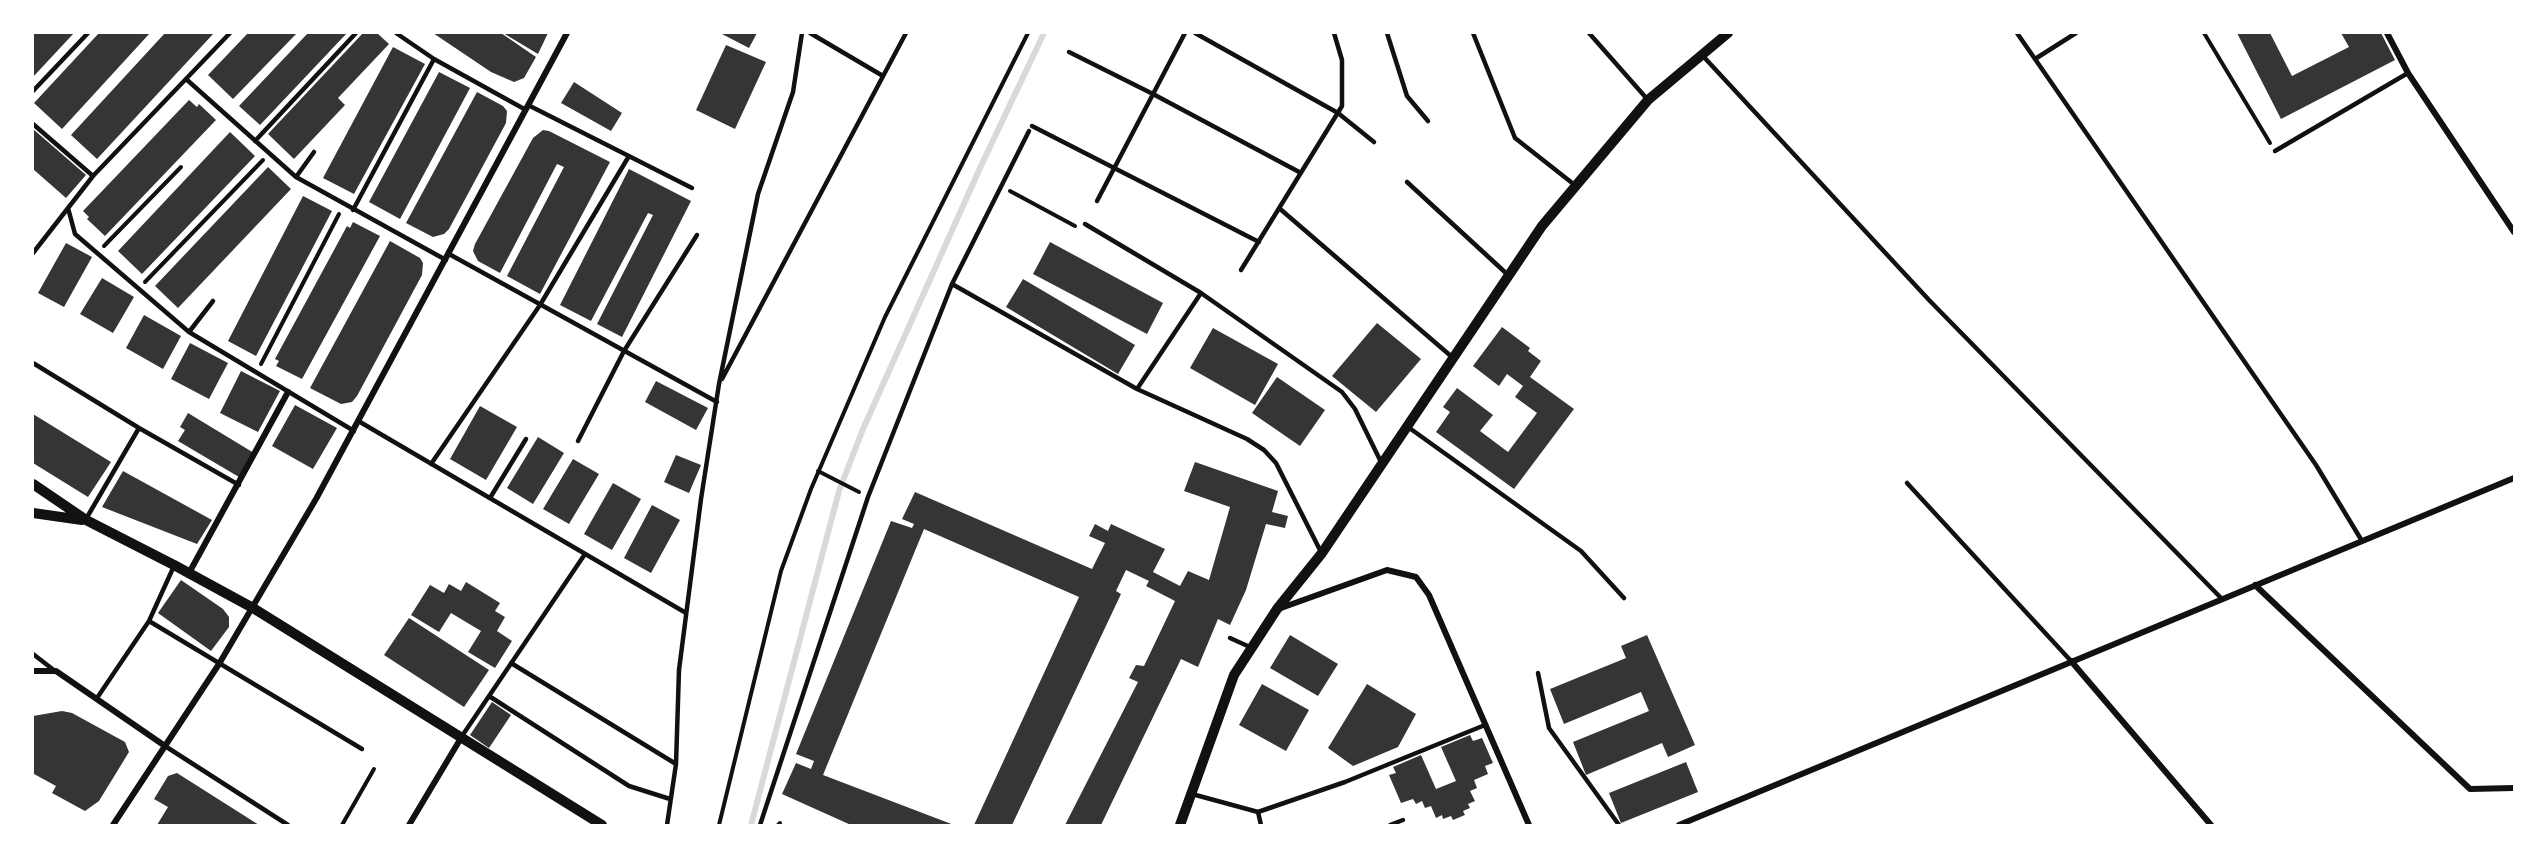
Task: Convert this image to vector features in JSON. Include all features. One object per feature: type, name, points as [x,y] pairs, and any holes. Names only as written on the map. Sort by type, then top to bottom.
[{"type":"street","points":[[112,825],[219,664],[360,422],[567,33]]},
{"type":"street","points":[[1180,825],[1234,675],[1277,609],[1322,553],[1542,226],[1648,100],[1728,33]]},
{"type":"street","points":[[2387,33],[2408,73],[2514,232]]},
{"type":"street","points":[[189,573],[288,392]]},
{"type":"street","points":[[1679,825],[2514,478]]},
{"type":"street","points":[[33,484],[86,520],[253,608],[602,825]]},
{"type":"street","points":[[33,513],[86,520]]},
{"type":"street","points":[[1277,609],[1387,570],[1416,577],[1429,595],[1529,825]]},
{"type":"street","points":[[2255,585],[2470,789],[2514,788]]},
{"type":"street","points":[[2071,662],[2211,825]]},
{"type":"street","points":[[33,671],[56,671],[165,746]]},
{"type":"street","points":[[409,825],[461,738]]},
{"type":"lane","points":[[33,91],[88,33]]},
{"type":"lane","points":[[33,253],[93,176],[230,33]]},
{"type":"lane","points":[[255,141],[356,33]]},
{"type":"lane","points":[[396,33],[434,59],[527,108],[692,188]]},
{"type":"lane","points":[[667,825],[676,764],[679,670],[701,499],[719,384],[758,194],[794,92],[802,33]]},
{"type":"lane","points":[[810,33],[883,76]]},
{"type":"lane","points":[[719,384],[906,33]]},
{"type":"lane","points":[[1097,201],[1185,33]]},
{"type":"lane","points":[[1195,33],[1338,113],[1374,142]]},
{"type":"lane","points":[[1241,270],[1342,106],[1342,60],[1334,33]]},
{"type":"lane","points":[[1387,33],[1407,96],[1428,121]]},
{"type":"lane","points":[[1473,33],[1515,138],[1576,186]]},
{"type":"lane","points":[[1589,33],[1648,100]]},
{"type":"lane","points":[[2017,33],[2316,465],[2362,540]]},
{"type":"lane","points":[[2035,59],[2076,33]]},
{"type":"lane","points":[[1069,52],[1300,173]]},
{"type":"lane","points":[[1702,55],[1929,300],[2222,599]]},
{"type":"lane","points":[[353,210],[434,59]]},
{"type":"lane","points":[[2275,151],[2408,73]]},
{"type":"lane","points":[[186,79],[296,177],[353,210],[540,305],[717,402]]},
{"type":"lane","points":[[33,124],[93,176]]},
{"type":"lane","points":[[760,825],[868,496],[952,284],[1031,128],[1259,242]]},
{"type":"lane","points":[[296,177],[314,152]]},
{"type":"lane","points":[[431,464],[540,305],[629,156]]},
{"type":"lane","points":[[1407,182],[1509,276]]},
{"type":"lane","points":[[68,208],[75,234],[189,332],[354,431]]},
{"type":"lane","points":[[1279,208],[1454,358]]},
{"type":"lane","points":[[1085,224],[1201,293],[1342,392],[1354,409],[1383,464]]},
{"type":"lane","points":[[578,441],[624,351],[697,235]]},
{"type":"lane","points":[[952,284],[1137,389],[1247,439],[1264,450],[1276,464],[1322,553]]},
{"type":"lane","points":[[1137,389],[1201,293]]},
{"type":"lane","points":[[189,332],[213,301]]},
{"type":"lane","points":[[33,363],[139,428],[239,485]]},
{"type":"lane","points":[[360,422],[686,614]]},
{"type":"lane","points":[[1408,427],[1581,551],[1624,598]]},
{"type":"lane","points":[[86,520],[139,428]]},
{"type":"lane","points":[[490,498],[526,439]]},
{"type":"lane","points":[[1907,483],[2071,662]]},
{"type":"lane","points":[[461,738],[585,554]]},
{"type":"lane","points":[[97,698],[149,621],[174,565]]},
{"type":"lane","points":[[149,621],[362,749]]},
{"type":"lane","points":[[1230,638],[1252,648]]},
{"type":"lane","points":[[33,654],[56,671]]},
{"type":"lane","points":[[511,663],[676,764]]},
{"type":"lane","points":[[1539,673],[1549,728],[1619,825]]},
{"type":"lane","points":[[489,696],[629,786],[670,799]]},
{"type":"lane","points":[[1191,794],[1258,812],[1345,782],[1485,725]]},
{"type":"lane","points":[[165,746],[288,825]]},
{"type":"lane","points":[[1258,812],[1261,825]]},
{"type":"lane","points":[[1390,825],[1404,820]]},
{"type":"path","points":[[719,825],[781,571],[818,471],[885,317],[1028,33]]},
{"type":"path","points":[[2204,33],[2275,151]]},
{"type":"path","points":[[139,289],[269,154]]},
{"type":"path","points":[[97,253],[181,167]]},
{"type":"path","points":[[1001,186],[1079,229],[1085,224]]},
{"type":"path","points":[[256,373],[344,205]]},
{"type":"path","points":[[818,471],[861,493]]},
{"type":"path","points":[[342,825],[374,769]]},
{"type":"building","points":[[33,33],[74,33],[33,77]]},
{"type":"building","points":[[99,33],[150,33],[62,129],[34,103]]},
{"type":"building","points":[[165,33],[214,33],[97,159],[71,135]]},
{"type":"building","points":[[248,33],[297,33],[233,99],[208,75]]},
{"type":"building","points":[[308,33],[347,33],[260,125],[239,106]]},
{"type":"building","points":[[363,33],[377,33],[389,44],[338,98],[345,105],[294,159],[268,134]]},
{"type":"building","points":[[433,33],[501,33],[536,57],[524,78],[514,82],[491,72]]},
{"type":"building","points":[[503,33],[548,33],[538,54]]},
{"type":"building","points":[[720,33],[757,33],[749,48]]},
{"type":"building","points":[[2237,33],[2270,33],[2292,76],[2349,47],[2341,33],[2381,33],[2395,60],[2281,119]]},
{"type":"building","points":[[726,45],[766,62],[735,129],[696,110]]},
{"type":"building","points":[[393,47],[425,64],[354,194],[323,178]]},
{"type":"building","points":[[439,72],[470,88],[400,219],[369,202]]},
{"type":"building","points":[[574,82],[622,113],[611,131],[561,103]]},
{"type":"building","points":[[477,92],[503,106],[507,111],[506,123],[449,229],[444,234],[433,237],[406,223]]},
{"type":"building","points":[[189,100],[197,107],[199,104],[216,120],[105,236],[87,219],[89,217],[83,211]]},
{"type":"building","points":[[33,129],[86,175],[66,198],[33,169]]},
{"type":"building","points":[[543,130],[610,162],[540,294],[507,276],[564,167],[557,164],[500,273],[478,261],[473,251],[533,138]]},
{"type":"building","points":[[230,132],[255,156],[142,274],[118,251]]},
{"type":"building","points":[[268,167],[291,189],[178,308],[155,286]]},
{"type":"building","points":[[629,169],[691,201],[622,337],[597,324],[653,215],[648,213],[591,321],[560,305]]},
{"type":"building","points":[[303,196],[332,211],[256,356],[228,341]]},
{"type":"building","points":[[353,222],[380,236],[302,379],[276,366],[279,361],[275,359],[347,226],[350,228]]},
{"type":"building","points":[[390,241],[420,258],[423,263],[422,275],[357,396],[352,402],[341,404],[310,388]]},
{"type":"building","points":[[1050,242],[1163,303],[1147,334],[1033,274]]},
{"type":"building","points":[[66,243],[92,257],[64,307],[38,293]]},
{"type":"building","points":[[102,278],[134,297],[113,333],[80,314]]},
{"type":"building","points":[[1023,279],[1135,345],[1118,374],[1006,307]]},
{"type":"building","points":[[144,315],[181,336],[163,369],[126,348]]},
{"type":"building","points":[[1377,323],[1421,359],[1376,412],[1332,376]]},
{"type":"building","points":[[1502,327],[1530,348],[1528,351],[1541,361],[1530,377],[1574,409],[1514,489],[1436,432],[1450,412],[1443,407],[1457,388],[1493,415],[1480,431],[1508,452],[1537,413],[1515,397],[1523,386],[1507,374],[1499,386],[1473,366]]},
{"type":"building","points":[[1213,328],[1278,364],[1255,405],[1190,368]]},
{"type":"building","points":[[190,343],[228,363],[209,399],[171,379]]},
{"type":"building","points":[[241,371],[280,391],[258,432],[220,413]]},
{"type":"building","points":[[1277,377],[1325,410],[1300,446],[1252,413]]},
{"type":"building","points":[[656,381],[708,408],[696,430],[645,402]]},
{"type":"building","points":[[295,405],[337,428],[313,469],[272,446]]},
{"type":"building","points":[[480,406],[517,427],[486,480],[450,459]]},
{"type":"building","points":[[188,413],[254,453],[239,477],[178,441],[185,430],[180,427]]},
{"type":"building","points":[[33,414],[111,462],[88,497],[33,463]]},
{"type":"building","points":[[538,437],[564,453],[533,504],[507,488]]},
{"type":"building","points":[[676,455],[701,465],[689,493],[664,482]]},
{"type":"building","points":[[573,459],[599,474],[569,524],[543,509]]},
{"type":"building","points":[[1195,462],[1278,491],[1272,512],[1288,516],[1285,528],[1266,524],[1246,590],[1230,625],[1218,619],[1198,667],[1181,659],[1101,825],[1065,825],[1138,682],[1129,678],[1136,665],[1144,666],[1175,601],[1146,586],[1149,581],[1126,570],[1116,591],[1121,594],[1012,825],[974,825],[1079,597],[924,529],[823,775],[954,825],[851,825],[782,794],[796,763],[811,769],[814,761],[796,754],[891,521],[912,528],[914,524],[902,519],[915,492],[1092,569],[1105,543],[1089,536],[1095,524],[1108,531],[1111,524],[1165,549],[1153,572],[1180,586],[1188,571],[1209,580],[1230,507],[1184,491]]},
{"type":"building","points":[[123,471],[212,520],[197,544],[102,507]]},
{"type":"building","points":[[613,483],[641,499],[612,550],[584,534]]},
{"type":"building","points":[[652,505],[680,520],[651,573],[624,558]]},
{"type":"building","points":[[181,580],[223,609],[229,617],[229,627],[211,651],[158,613]]},
{"type":"building","points":[[466,582],[500,603],[495,611],[505,617],[497,631],[512,641],[495,668],[468,652],[481,631],[451,613],[439,632],[411,615],[430,585],[444,593],[449,584],[461,591]]},
{"type":"building","points":[[409,618],[489,670],[464,707],[384,655]]},
{"type":"building","points":[[1290,635],[1338,664],[1318,696],[1270,668]]},
{"type":"building","points":[[1647,635],[1695,745],[1668,757],[1662,743],[1586,775],[1573,742],[1649,711],[1641,692],[1564,724],[1550,689],[1626,658],[1621,646]]},
{"type":"building","points":[[1262,684],[1309,710],[1286,751],[1239,725]]},
{"type":"building","points":[[1367,684],[1416,714],[1398,747],[1353,766],[1328,748]]},
{"type":"building","points":[[492,702],[511,715],[489,748],[470,735]]},
{"type":"building","points":[[62,711],[72,713],[125,742],[129,752],[99,801],[85,811],[52,793],[56,786],[34,774],[33,771],[33,716]]},
{"type":"building","points":[[1470,735],[1473,741],[1482,738],[1493,763],[1485,766],[1488,774],[1474,780],[1477,788],[1470,791],[1475,801],[1468,804],[1470,808],[1463,811],[1465,815],[1453,820],[1451,816],[1443,819],[1442,815],[1436,818],[1431,806],[1425,808],[1422,801],[1416,804],[1413,799],[1401,803],[1389,775],[1396,773],[1393,767],[1421,755],[1436,789],[1456,781],[1441,747]]},
{"type":"building","points":[[1686,762],[1698,792],[1621,823],[1609,793]]},
{"type":"building","points":[[177,773],[259,825],[157,825],[168,807],[154,799],[168,776]]},
{"type":"waterway","points":[[751,825],[839,491],[863,429],[980,168],[1044,33]]}]
